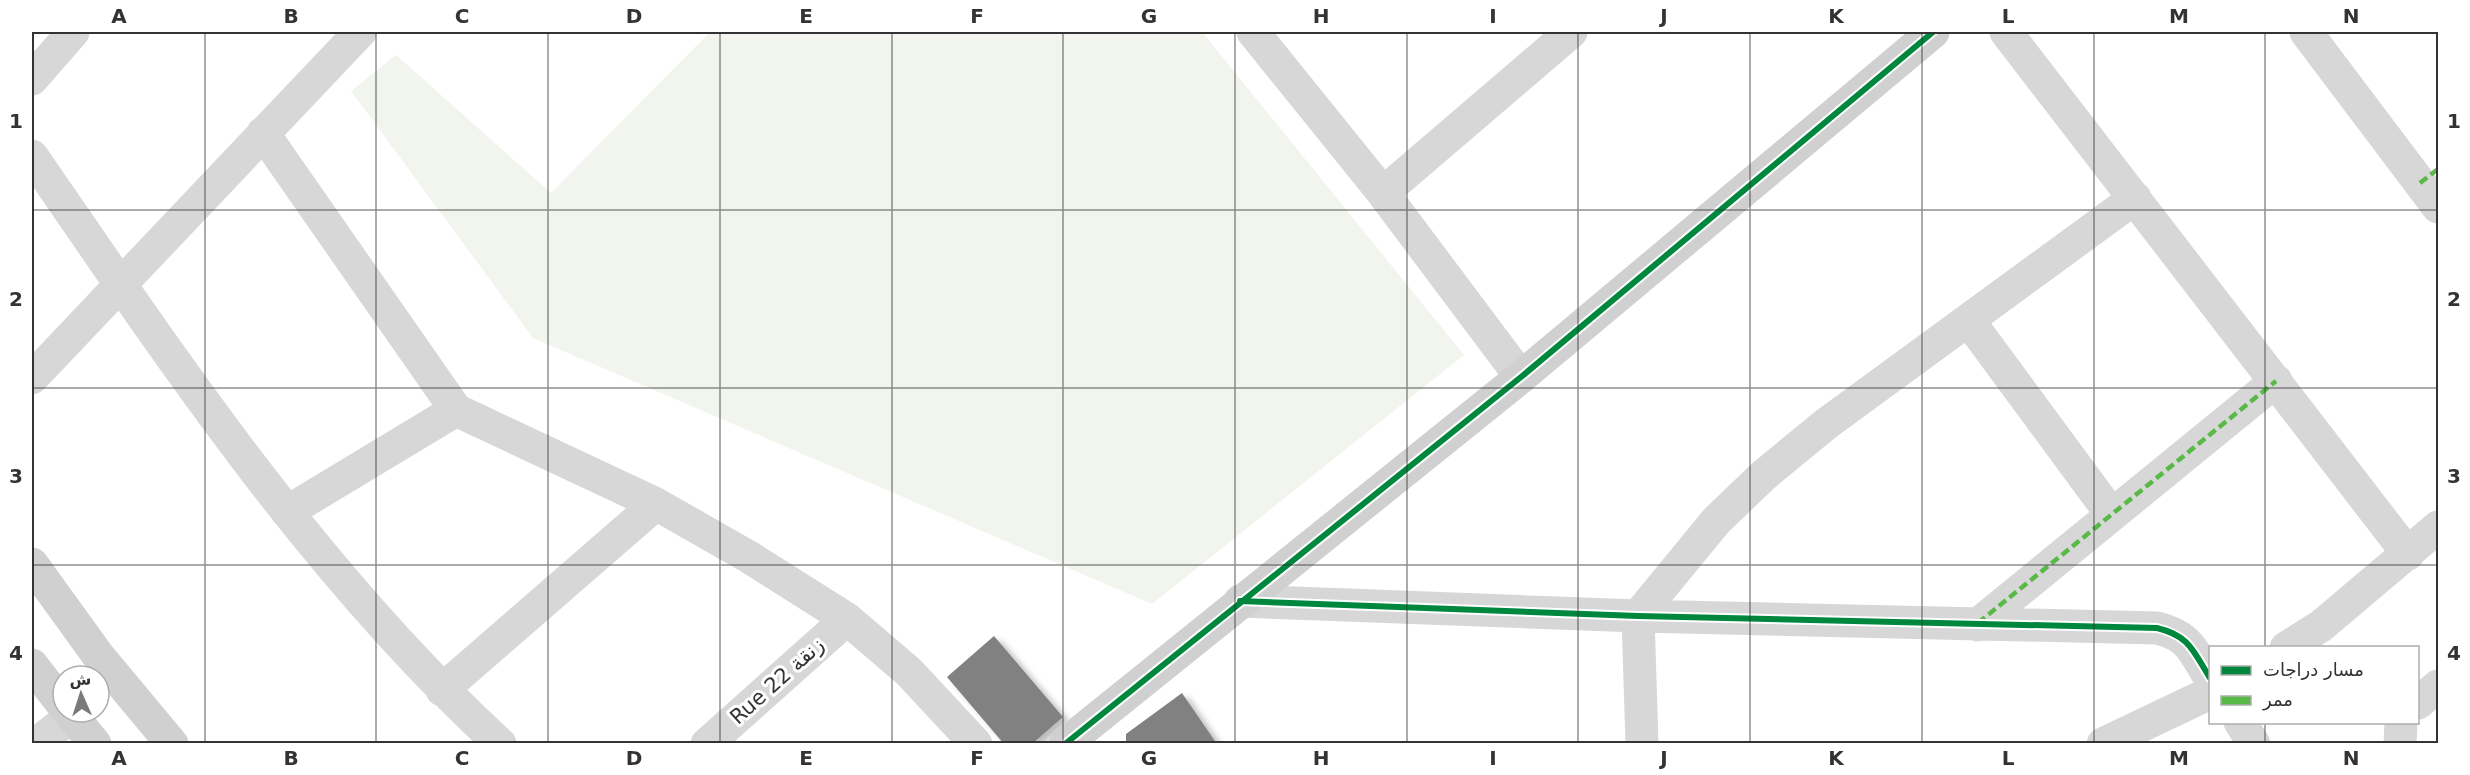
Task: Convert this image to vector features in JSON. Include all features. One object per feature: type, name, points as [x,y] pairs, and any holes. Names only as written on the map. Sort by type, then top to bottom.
[{"type":"street","points":[[32,79],[73,32]]},
{"type":"street","points":[[32,378],[360,32]]},
{"type":"street","points":[[1252,32],[1383,193],[1521,378]]},
{"type":"street","points":[[1065,744],[1240,600],[1521,378],[1933,32]]},
{"type":"street","points":[[2006,32],[2408,554]]},
{"type":"street","points":[[2306,32],[2432,186]]},
{"type":"street","points":[[1383,193],[1550,38]]},
{"type":"street","points":[[263,133],[456,410],[656,504],[749,557],[847,619],[909,672],[976,744]]},
{"type":"street","points":[[32,156],[119,284],[286,512],[442,690],[500,744]]},
{"type":"street","points":[[1642,744],[1638,616],[1716,521],[1764,475],[1826,424],[2135,198]]},
{"type":"street","points":[[1969,321],[2112,515]]},
{"type":"street","points":[[1977,625],[2276,381]]},
{"type":"street","points":[[286,512],[456,410]]},
{"type":"street","points":[[442,690],[656,504]]},
{"type":"street","points":[[2289,646],[2321,626],[2439,527]]},
{"type":"street","points":[[32,564],[97,654],[172,744]]},
{"type":"street","points":[[1240,600],[1638,616],[2157,628],[2176,632],[2188,642],[2209,675]]},
{"type":"street","name":"Rue 22 زنقة","points":[[707,744],[847,619]]},
{"type":"street","points":[[32,665],[51,689]]},
{"type":"street","points":[[2419,702],[2439,686]]},
{"type":"street","points":[[2103,744],[2209,694]]},
{"type":"street","points":[[36,744],[55,724]]},
{"type":"street","points":[[79,724],[95,744]]},
{"type":"street","points":[[2241,724],[2254,744]]},
{"type":"street","points":[[2400,744],[2401,724]]},
{"type":"shaded area","points":[[710,32],[1202,32],[1464,355],[1152,604],[533,338],[351,91],[396,55],[551,193]]},
{"type":"building","points":[[994,636],[1063,717],[1032,744],[1004,744],[947,677]]},
{"type":"building","points":[[1182,693],[1217,744],[1126,744],[1126,734]]},
{"type":"marked path","points":[[2420,183],[2438,169]]},
{"type":"marked path","points":[[1978,623],[2276,381]]},
{"type":"cycle path","points":[[1065,744],[1521,377],[1933,32]]},
{"type":"cycle path","points":[[1240,601],[1638,616],[2157,628],[2184,640],[2209,676]]}]
